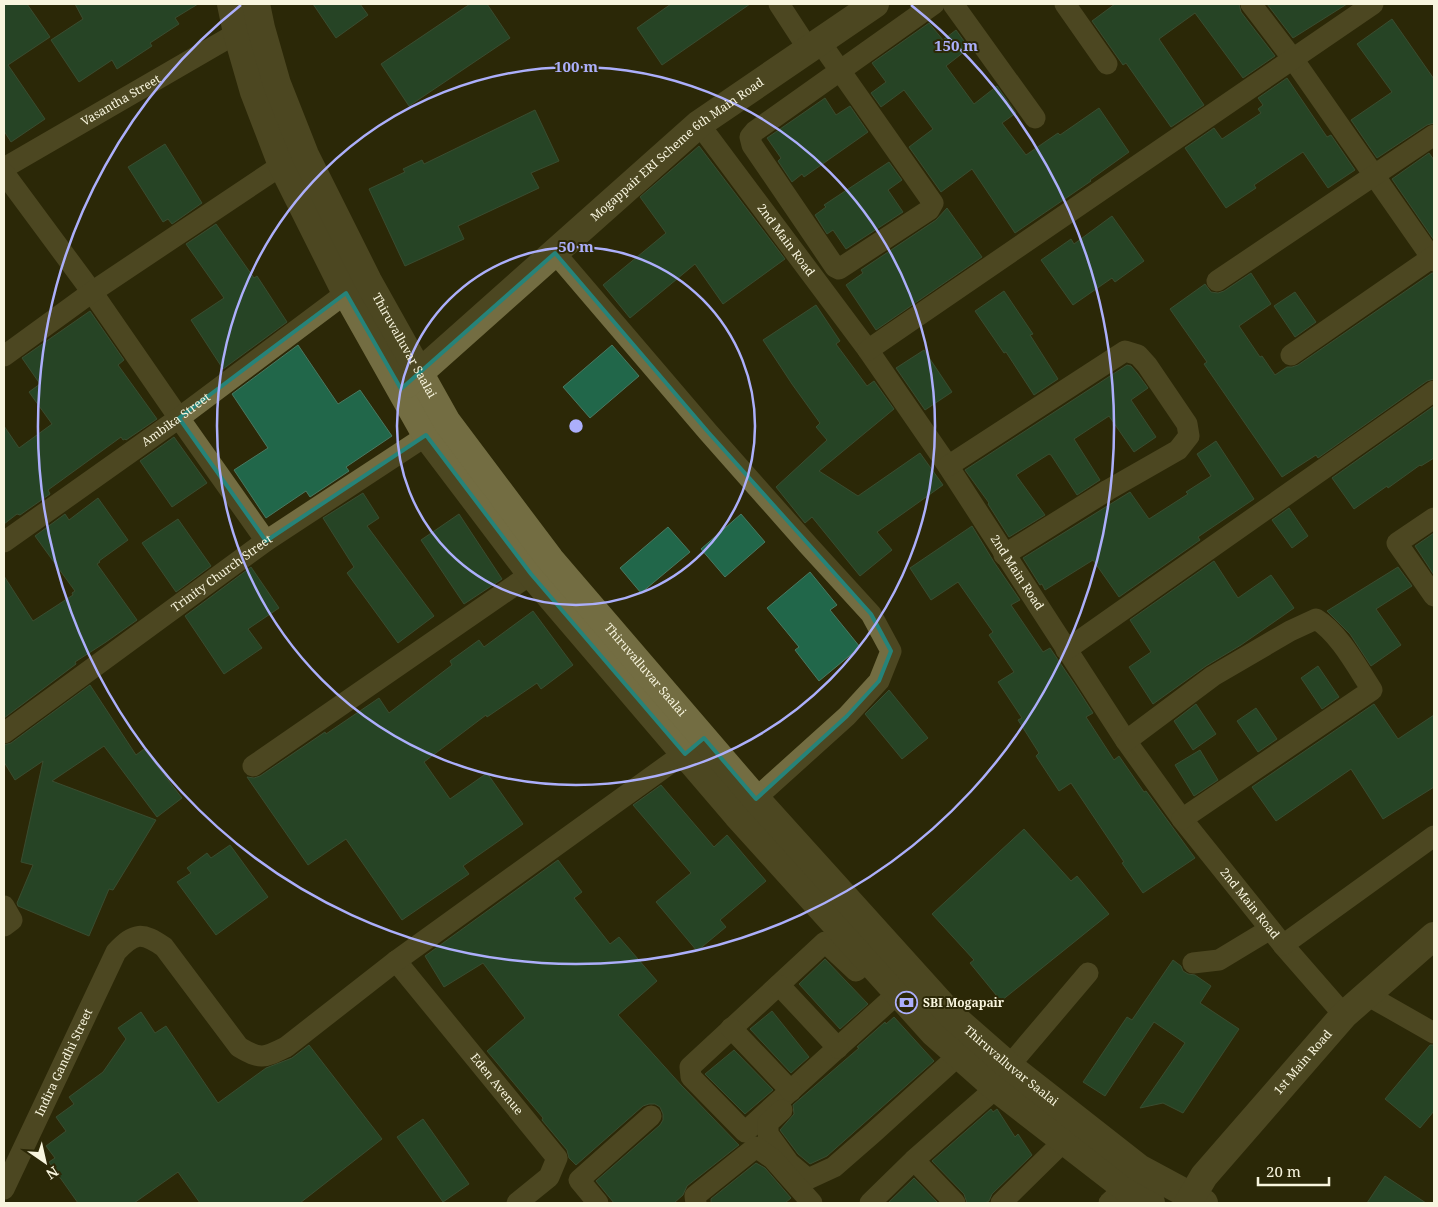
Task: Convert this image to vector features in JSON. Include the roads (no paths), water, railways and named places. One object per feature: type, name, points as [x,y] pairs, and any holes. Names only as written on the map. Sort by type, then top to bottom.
[{"type":"main road","name":"Thiruvalluvar Saalai","points":[[231,4],[237,33],[254,92],[282,165],[346,293],[411,381]]},
{"type":"main road","name":"Thiruvalluvar Saalai","points":[[256,4],[277,84],[305,155],[368,281],[411,381],[436,429],[531,574],[695,746]]},
{"type":"main road","name":"Mogappair ERI Scheme 6th Main Road","points":[[411,381],[699,124],[875,4]]},
{"type":"main road","name":"Thiruvalluvar Saalai","points":[[436,429],[550,559],[695,746],[747,807],[834,922],[934,1033],[959,1055],[1002,1077],[1139,1168],[1194,1201]]},
{"type":"main road","name":"Thiruvalluvar Saalai","points":[[747,807],[952,1016],[1002,1077],[1120,1197],[1151,1203]]},
{"type":"main road","name":"1st Main Road","points":[[1194,1201],[1204,1176],[1344,1015],[1434,936]]},
{"type":"street","points":[[780,4],[814,46],[841,71],[933,203],[929,210],[839,269],[834,267],[752,144],[750,137],[755,131],[841,71],[934,4]]},
{"type":"street","points":[[953,4],[1036,118]]},
{"type":"street","points":[[1064,4],[1107,64]]},
{"type":"street","points":[[1250,4],[1292,59],[1373,176],[1434,258],[1291,355]]},
{"type":"street","points":[[868,350],[1373,4]]},
{"type":"street","name":"Vasantha Street","points":[[4,168],[237,33]]},
{"type":"street","name":"2nd Main Road","points":[[699,124],[868,350],[948,466],[1126,741],[1182,819],[1277,938],[1344,1015]]},
{"type":"street","points":[[1217,281],[1434,135]]},
{"type":"street","points":[[4,356],[92,292],[282,165]]},
{"type":"street","points":[[4,173],[92,292],[266,540]]},
{"type":"street","points":[[555,253],[714,440],[872,614],[892,651],[879,681],[847,716],[747,807]]},
{"type":"street","name":"Ambika Street","points":[[4,542],[179,418],[346,293]]},
{"type":"street","points":[[948,466],[1125,351],[1138,355],[1147,365],[1187,424],[1190,436],[1178,450],[1108,490],[1004,555]]},
{"type":"street","points":[[1066,650],[1434,391]]},
{"type":"street","name":"Trinity Church Street","points":[[4,733],[266,540],[436,429]]},
{"type":"street","points":[[1434,518],[1397,542],[1434,596]]},
{"type":"street","points":[[253,766],[531,574]]},
{"type":"street","points":[[1126,741],[1213,676],[1290,631],[1316,619],[1328,626],[1341,644],[1372,690],[1182,819]]},
{"type":"street","points":[[396,961],[695,746]]},
{"type":"street","points":[[1193,963],[1219,960],[1277,938],[1434,836]]},
{"type":"street","points":[[4,906],[12,920],[4,926]]},
{"type":"street","points":[[675,1063],[834,922]]},
{"type":"street","name":"Indira Gandhi Street","points":[[4,1189],[116,952],[128,940],[141,936],[152,939],[164,947],[239,1047],[252,1055],[265,1057],[286,1047],[396,961]]},
{"type":"street","points":[[869,960],[856,971],[825,942],[690,1067],[691,1077],[745,1132],[838,1048],[901,996]]},
{"type":"street","name":"Eden Avenue","points":[[396,961],[557,1158],[598,1203]]},
{"type":"street","points":[[870,1203],[1002,1077],[1088,973]]},
{"type":"street","points":[[779,985],[838,1048]]},
{"type":"street","points":[[1367,995],[1434,1033]]},
{"type":"street","points":[[901,996],[768,1123],[768,1134],[788,1163],[808,1179],[834,1167],[959,1055]]},
{"type":"street","points":[[731,1028],[791,1091]]},
{"type":"street","points":[[579,1180],[651,1116]]},
{"type":"street","points":[[1001,1203],[1064,1141]]},
{"type":"street","points":[[696,1203],[695,1196],[756,1147],[773,1159],[812,1203]]},
{"type":"street","points":[[517,1203],[550,1177],[557,1158]]},
{"type":"street","points":[[914,1160],[955,1203]]},
{"type":"place","name":"SBI Mogapair","points":[[907,1003]]}]
